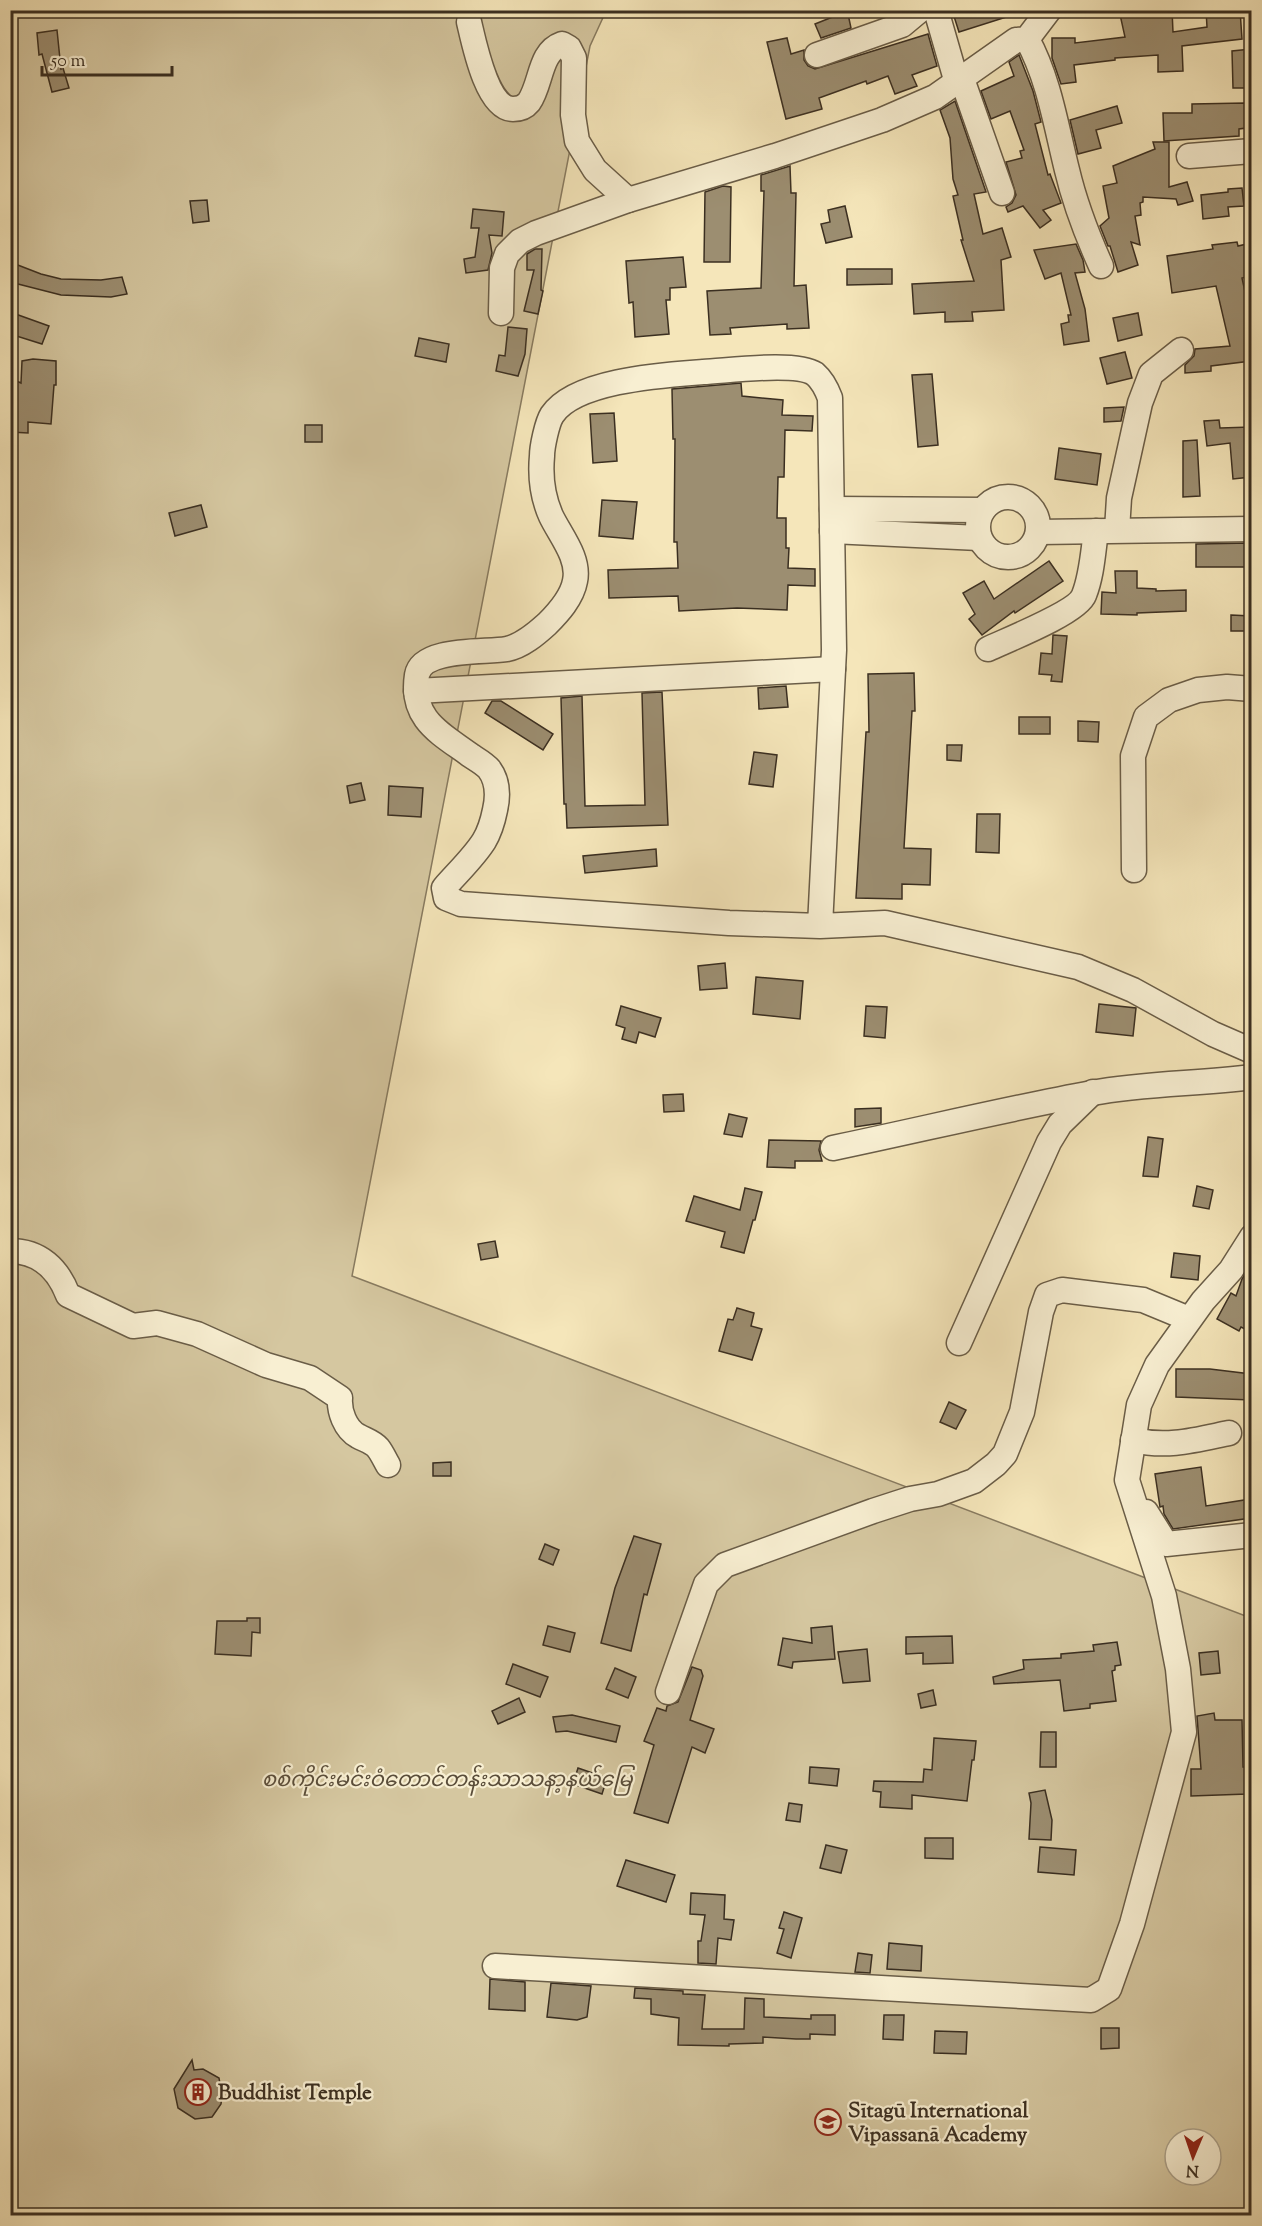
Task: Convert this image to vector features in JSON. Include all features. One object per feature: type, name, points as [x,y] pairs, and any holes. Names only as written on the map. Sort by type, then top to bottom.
[{"type":"street","points":[[817,55],[902,25],[920,10]]},
{"type":"street","points":[[936,10],[959,81],[1002,193]]},
{"type":"street","points":[[501,313],[502,268],[507,254],[520,241],[536,233],[628,200],[775,156],[882,120],[935,97],[1016,40],[1027,39],[1049,10]]},
{"type":"street","points":[[469,22],[478,59],[494,99],[507,109],[517,109],[527,105],[537,87],[546,55],[552,48],[562,44],[569,48],[574,58],[573,115],[577,141],[595,170],[628,200]]},
{"type":"street","points":[[1027,39],[1035,54],[1053,105],[1067,170],[1084,229],[1101,266]]},
{"type":"street","points":[[1189,156],[1251,151]]},
{"type":"street","points":[[988,649],[1062,614],[1084,598],[1092,565],[1119,498],[1140,403],[1151,374],[1181,350]]},
{"type":"street","points":[[820,926],[833,669],[830,398],[825,387],[814,374],[794,367],[666,375],[604,386],[570,397],[551,416],[542,449],[540,475],[548,508],[574,563],[576,580],[568,599],[547,624],[530,639],[509,649],[431,658],[418,671],[416,691],[418,706],[429,724],[489,769],[499,794],[491,827],[484,841],[444,888],[446,898],[461,904],[729,923],[820,926],[885,923],[1078,967],[1133,990],[1213,1034],[1251,1051]]},
{"type":"street","points":[[1006,497],[1020,499],[1031,506],[1037,518],[1038,532],[1034,544],[1024,553],[1011,557],[998,556],[987,549],[980,538],[978,523],[983,510],[993,501],[1006,497]]},
{"type":"street","points":[[832,520],[983,510]]},
{"type":"street","points":[[832,520],[980,538]]},
{"type":"street","points":[[1038,532],[1251,529]]},
{"type":"street","points":[[416,691],[833,669]]},
{"type":"street","points":[[1134,870],[1133,756],[1146,717],[1169,700],[1198,690],[1227,687],[1251,690]]},
{"type":"street","points":[[833,1149],[1094,1092],[1156,1084],[1202,1083],[1251,1077]]},
{"type":"street","points":[[959,1343],[1049,1142],[1060,1124],[1094,1092]]},
{"type":"street","points":[[495,1966],[1091,2000],[1109,1989],[1132,1924],[1184,1732],[1178,1669],[1164,1596],[1127,1480],[1139,1405],[1157,1365],[1203,1301],[1231,1270],[1251,1237]]},
{"type":"street","points":[[10,1251],[23,1251],[47,1262],[62,1279],[68,1295],[133,1326],[157,1323],[178,1328],[197,1334],[266,1365],[310,1378],[340,1398],[339,1410],[355,1435],[368,1440],[378,1448],[388,1465]]},
{"type":"street","points":[[668,1692],[706,1584],[725,1565],[873,1511],[910,1499],[938,1494],[974,1481],[996,1464],[1005,1454],[1022,1412],[1041,1312],[1047,1295],[1062,1290],[1143,1300],[1189,1319]]},
{"type":"street","points":[[1133,1440],[1155,1445],[1190,1442],[1229,1433]]},
{"type":"street","points":[[1127,1480],[1166,1544],[1251,1535]]},
{"type":"green space","name":"စစ်ကိုင်းမင်းဝံတောင်တန်းသာသနာ့နယ်မြေ","points":[[11,11],[606,11],[590,46],[352,1276],[1251,1618],[1246,2116],[1251,2121],[1251,2215],[11,2216]]},
{"type":"building","points":[[952,10],[1016,10],[1016,14],[959,32]]},
{"type":"building","points":[[1119,10],[1172,10],[1173,32],[1207,27],[1206,10],[1240,10],[1242,39],[1182,46],[1183,71],[1158,72],[1158,55],[1115,58],[1115,60],[1074,65],[1076,82],[1061,84],[1052,58],[1052,38],[1075,38],[1075,43],[1125,37]]},
{"type":"building","points":[[848,14],[851,28],[821,38],[815,24],[835,16]]},
{"type":"building","points":[[57,30],[61,69],[63,68],[69,88],[52,92],[42,54],[39,55],[37,33]]},
{"type":"building","points":[[928,34],[937,66],[912,75],[917,86],[895,94],[888,76],[867,84],[866,81],[819,98],[822,109],[786,119],[767,42],[787,38],[791,54],[804,50],[804,60],[808,66],[815,69]]},
{"type":"building","points":[[1251,49],[1251,88],[1233,88],[1232,51]]},
{"type":"building","points":[[1019,55],[1033,91],[1041,122],[1035,124],[1048,175],[1050,174],[1061,203],[1043,210],[1051,220],[1040,228],[1023,206],[1008,212],[1006,207],[1012,203],[1016,195],[1006,162],[1022,158],[1020,151],[1024,150],[1010,111],[991,119],[981,91],[1014,76],[1009,62]]},
{"type":"building","points":[[955,101],[986,192],[974,194],[983,234],[1002,228],[1011,257],[1001,260],[1004,310],[972,312],[973,321],[945,322],[945,312],[914,314],[912,284],[974,281],[961,240],[963,240],[953,196],[958,195],[953,179],[950,138],[940,110]]},
{"type":"building","points":[[1245,103],[1246,128],[1239,129],[1239,136],[1164,141],[1163,113],[1192,113],[1192,104]]},
{"type":"building","points":[[1117,106],[1122,123],[1096,130],[1101,148],[1078,154],[1070,120]]},
{"type":"building","points":[[1153,142],[1169,142],[1169,187],[1187,182],[1193,201],[1178,205],[1176,199],[1143,197],[1143,202],[1140,203],[1141,215],[1135,216],[1140,245],[1131,242],[1138,265],[1118,272],[1110,246],[1100,226],[1109,218],[1103,186],[1117,183],[1113,166],[1155,149]]},
{"type":"building","points":[[790,166],[791,193],[796,193],[794,286],[806,285],[809,328],[787,329],[787,324],[730,328],[731,334],[710,335],[707,291],[761,288],[764,191],[761,191],[761,175]]},
{"type":"building","points":[[723,186],[731,187],[730,262],[704,262],[705,192]]},
{"type":"building","points":[[1242,188],[1244,206],[1228,207],[1229,216],[1203,219],[1201,195]]},
{"type":"building","points":[[207,200],[209,221],[193,223],[190,201]]},
{"type":"building","points":[[845,206],[852,237],[826,243],[821,224],[830,222],[828,210]]},
{"type":"building","points":[[473,209],[504,212],[502,236],[489,235],[492,253],[488,270],[466,273],[464,259],[475,257],[479,228],[471,228]]},
{"type":"building","points":[[1237,242],[1238,246],[1251,243],[1251,276],[1242,278],[1251,319],[1251,361],[1211,366],[1211,371],[1185,373],[1185,365],[1194,356],[1195,349],[1230,346],[1216,286],[1172,293],[1167,256],[1213,249],[1212,245]]},
{"type":"building","points":[[1076,244],[1085,272],[1075,273],[1085,309],[1089,341],[1064,345],[1061,324],[1069,322],[1068,315],[1071,315],[1061,273],[1045,279],[1034,250]]},
{"type":"building","points":[[535,249],[542,249],[541,290],[543,291],[538,314],[524,311],[534,270],[527,270],[527,254]]},
{"type":"building","points":[[683,257],[686,287],[670,288],[670,300],[666,300],[669,334],[635,337],[633,302],[629,303],[626,261]]},
{"type":"building","points":[[10,262],[61,279],[101,280],[122,277],[127,294],[111,297],[61,295],[18,284],[10,280]]},
{"type":"building","points":[[847,269],[892,269],[892,284],[847,285]]},
{"type":"building","points":[[10,312],[49,326],[42,344],[10,334]]},
{"type":"building","points":[[1138,313],[1142,335],[1118,341],[1113,318]]},
{"type":"building","points":[[508,327],[527,329],[525,354],[518,376],[496,371],[499,355],[505,356]]},
{"type":"building","points":[[419,338],[449,344],[446,362],[415,356]]},
{"type":"building","points":[[1125,352],[1132,378],[1107,384],[1100,358]]},
{"type":"building","points":[[33,359],[56,361],[56,385],[54,385],[51,424],[28,422],[28,433],[10,432],[10,378],[21,383],[22,361]]},
{"type":"building","points":[[932,374],[938,445],[918,447],[912,375]]},
{"type":"building","points":[[741,383],[742,396],[783,400],[782,415],[813,416],[812,431],[785,430],[784,477],[778,477],[777,518],[786,518],[788,568],[815,569],[815,586],[788,585],[787,610],[737,608],[679,611],[678,596],[609,598],[608,570],[678,568],[677,542],[674,542],[675,439],[673,439],[672,389]]},
{"type":"building","points":[[1124,407],[1121,421],[1104,422],[1104,408]]},
{"type":"building","points":[[614,413],[617,461],[593,463],[590,414]]},
{"type":"building","points":[[1219,420],[1220,428],[1251,427],[1251,477],[1233,479],[1230,443],[1207,446],[1204,421]]},
{"type":"building","points":[[305,425],[322,425],[322,442],[305,442]]},
{"type":"building","points":[[1197,440],[1200,496],[1183,497],[1183,441]]},
{"type":"building","points":[[1059,448],[1101,454],[1097,485],[1055,479]]},
{"type":"building","points":[[602,500],[637,502],[633,539],[599,536]]},
{"type":"building","points":[[201,505],[207,527],[175,536],[169,513]]},
{"type":"building","points":[[1251,543],[1251,567],[1196,567],[1196,544]]},
{"type":"building","points":[[1049,561],[1063,581],[1015,613],[1014,611],[982,635],[969,619],[975,614],[963,593],[984,581],[994,599]]},
{"type":"building","points":[[1115,571],[1137,571],[1137,588],[1156,589],[1156,591],[1186,590],[1186,611],[1137,613],[1137,615],[1101,614],[1102,592],[1116,593]]},
{"type":"building","points":[[1231,615],[1251,616],[1251,631],[1231,631]]},
{"type":"building","points":[[1053,635],[1067,636],[1062,682],[1051,681],[1052,675],[1039,674],[1041,653],[1052,654]]},
{"type":"building","points":[[914,673],[915,711],[912,711],[904,848],[931,849],[930,885],[902,884],[902,899],[856,898],[866,732],[869,732],[868,674]]},
{"type":"building","points":[[786,686],[788,707],[759,709],[758,688]]},
{"type":"building","points":[[662,692],[668,825],[567,828],[566,804],[564,804],[561,698],[582,696],[585,806],[645,805],[642,693]]},
{"type":"building","points":[[492,701],[501,701],[553,734],[543,750],[485,713]]},
{"type":"building","points":[[1019,717],[1050,717],[1050,734],[1019,734]]},
{"type":"building","points":[[1078,721],[1099,722],[1098,742],[1078,741]]},
{"type":"building","points":[[947,745],[962,745],[961,761],[947,760]]},
{"type":"building","points":[[754,752],[777,755],[773,787],[749,784]]},
{"type":"building","points":[[361,783],[365,800],[350,803],[347,786]]},
{"type":"building","points":[[389,786],[423,788],[421,817],[388,815]]},
{"type":"building","points":[[977,814],[1000,814],[999,853],[976,852]]},
{"type":"building","points":[[656,849],[657,866],[585,873],[583,856]]},
{"type":"building","points":[[725,963],[727,988],[700,990],[698,966]]},
{"type":"building","points":[[756,977],[803,981],[800,1019],[753,1014]]},
{"type":"building","points":[[1099,1004],[1136,1008],[1133,1036],[1096,1032]]},
{"type":"building","points":[[621,1006],[661,1018],[655,1037],[639,1032],[636,1043],[622,1039],[625,1028],[616,1025]]},
{"type":"building","points":[[866,1006],[887,1007],[885,1038],[864,1036]]},
{"type":"building","points":[[683,1094],[684,1111],[664,1112],[663,1095]]},
{"type":"building","points":[[881,1108],[881,1123],[855,1127],[855,1109]]},
{"type":"building","points":[[729,1114],[747,1118],[742,1137],[724,1134]]},
{"type":"building","points":[[1148,1137],[1163,1139],[1158,1177],[1143,1176]]},
{"type":"building","points":[[769,1140],[821,1141],[819,1150],[822,1161],[795,1161],[795,1168],[767,1167]]},
{"type":"building","points":[[1197,1186],[1213,1190],[1209,1209],[1193,1206]]},
{"type":"building","points":[[745,1188],[762,1192],[744,1253],[721,1247],[725,1232],[686,1221],[694,1196],[740,1210]]},
{"type":"building","points":[[495,1241],[498,1257],[481,1260],[478,1244]]},
{"type":"building","points":[[1174,1253],[1200,1256],[1198,1280],[1171,1277]]},
{"type":"building","points":[[1251,1264],[1251,1332],[1241,1327],[1239,1331],[1217,1319],[1231,1293],[1236,1296]]},
{"type":"building","points":[[737,1308],[754,1313],[751,1326],[762,1329],[752,1360],[719,1351],[728,1319],[733,1320]]},
{"type":"building","points":[[1176,1369],[1210,1369],[1251,1374],[1251,1400],[1176,1397]]},
{"type":"building","points":[[949,1402],[966,1410],[956,1429],[940,1422]]},
{"type":"building","points":[[451,1462],[451,1476],[433,1476],[433,1463]]},
{"type":"building","points":[[1201,1467],[1206,1506],[1251,1499],[1251,1518],[1173,1529],[1164,1514],[1163,1506],[1160,1507],[1155,1474]]},
{"type":"building","points":[[634,1536],[661,1544],[647,1595],[644,1594],[631,1651],[601,1643],[615,1588]]},
{"type":"building","points":[[545,1544],[559,1550],[553,1565],[539,1559]]},
{"type":"building","points":[[247,1618],[260,1618],[260,1633],[252,1632],[251,1656],[215,1654],[217,1621],[247,1621]]},
{"type":"building","points":[[548,1626],[575,1633],[570,1652],[543,1645]]},
{"type":"building","points":[[832,1626],[835,1659],[793,1662],[792,1668],[778,1665],[783,1638],[812,1643],[811,1628]]},
{"type":"building","points":[[952,1636],[953,1663],[923,1664],[923,1653],[906,1654],[906,1637]]},
{"type":"building","points":[[1117,1642],[1121,1665],[1115,1666],[1115,1670],[1112,1671],[1116,1701],[1090,1704],[1090,1708],[1064,1711],[1060,1680],[994,1684],[993,1677],[1024,1669],[1023,1660],[1061,1658],[1061,1654],[1094,1651],[1093,1645]]},
{"type":"building","points":[[867,1649],[870,1681],[843,1683],[838,1652]]},
{"type":"building","points":[[1218,1651],[1220,1673],[1201,1675],[1199,1653]]},
{"type":"building","points":[[513,1664],[548,1677],[540,1697],[506,1684]]},
{"type":"building","points":[[692,1667],[701,1670],[703,1676],[690,1720],[714,1729],[705,1753],[692,1747],[668,1823],[634,1813],[654,1745],[644,1741],[657,1708],[666,1711],[667,1706],[678,1702]]},
{"type":"building","points":[[615,1668],[636,1677],[628,1698],[606,1689]]},
{"type":"building","points":[[933,1690],[936,1705],[921,1708],[918,1694]]},
{"type":"building","points":[[519,1698],[525,1712],[498,1724],[492,1711]]},
{"type":"building","points":[[1214,1713],[1215,1720],[1242,1720],[1243,1767],[1246,1767],[1247,1794],[1191,1796],[1191,1769],[1201,1769],[1197,1716]]},
{"type":"building","points":[[572,1715],[620,1726],[616,1742],[567,1731],[556,1732],[553,1717]]},
{"type":"building","points":[[1041,1732],[1056,1732],[1056,1767],[1040,1767]]},
{"type":"building","points":[[934,1738],[976,1741],[967,1801],[912,1795],[912,1809],[880,1807],[881,1792],[873,1791],[874,1781],[923,1782],[924,1769],[932,1770]]},
{"type":"building","points":[[810,1767],[839,1769],[837,1786],[809,1783]]},
{"type":"building","points":[[578,1768],[607,1778],[602,1794],[573,1784]]},
{"type":"building","points":[[1045,1790],[1052,1820],[1051,1840],[1029,1839],[1031,1803],[1029,1793]]},
{"type":"building","points":[[789,1803],[802,1805],[800,1822],[786,1820]]},
{"type":"building","points":[[925,1838],[953,1838],[953,1859],[925,1858]]},
{"type":"building","points":[[826,1845],[847,1850],[841,1873],[820,1868]]},
{"type":"building","points":[[1040,1847],[1076,1850],[1074,1875],[1038,1872]]},
{"type":"building","points":[[626,1860],[675,1875],[666,1902],[617,1886]]},
{"type":"building","points":[[691,1893],[725,1895],[724,1919],[734,1920],[731,1940],[718,1938],[716,1964],[698,1963],[698,1941],[701,1941],[705,1915],[690,1914]]},
{"type":"building","points":[[784,1912],[802,1918],[791,1958],[777,1953],[784,1929],[779,1928]]},
{"type":"building","points":[[889,1943],[922,1946],[921,1971],[887,1969]]},
{"type":"building","points":[[858,1953],[872,1955],[870,1973],[855,1972]]},
{"type":"building","points":[[490,1979],[525,1982],[525,2011],[489,2009]]},
{"type":"building","points":[[551,1983],[591,1986],[587,2017],[577,2020],[547,2017]]},
{"type":"building","points":[[635,1988],[705,1995],[702,2029],[744,2029],[745,1998],[764,1999],[764,2017],[811,2019],[811,2015],[835,2015],[835,2035],[810,2034],[810,2039],[763,2037],[763,2043],[729,2044],[729,2046],[678,2045],[679,2018],[651,2014],[651,1999],[634,1998]]},
{"type":"building","points":[[884,2015],[904,2015],[903,2040],[883,2039]]},
{"type":"building","points":[[1101,2028],[1119,2028],[1119,2048],[1101,2049]]},
{"type":"building","points":[[935,2031],[967,2032],[966,2054],[934,2053]]},
{"type":"building","name":"Buddhist Temple","points":[[192,2060],[194,2070],[203,2069],[219,2078],[221,2104],[212,2117],[195,2119],[178,2108],[174,2089]]},
{"type":"place","name":"Buddhist Temple","points":[[198,2092]]},
{"type":"place","name":"Sītagū International Vipassanā Academy","points":[[828,2122]]}]
